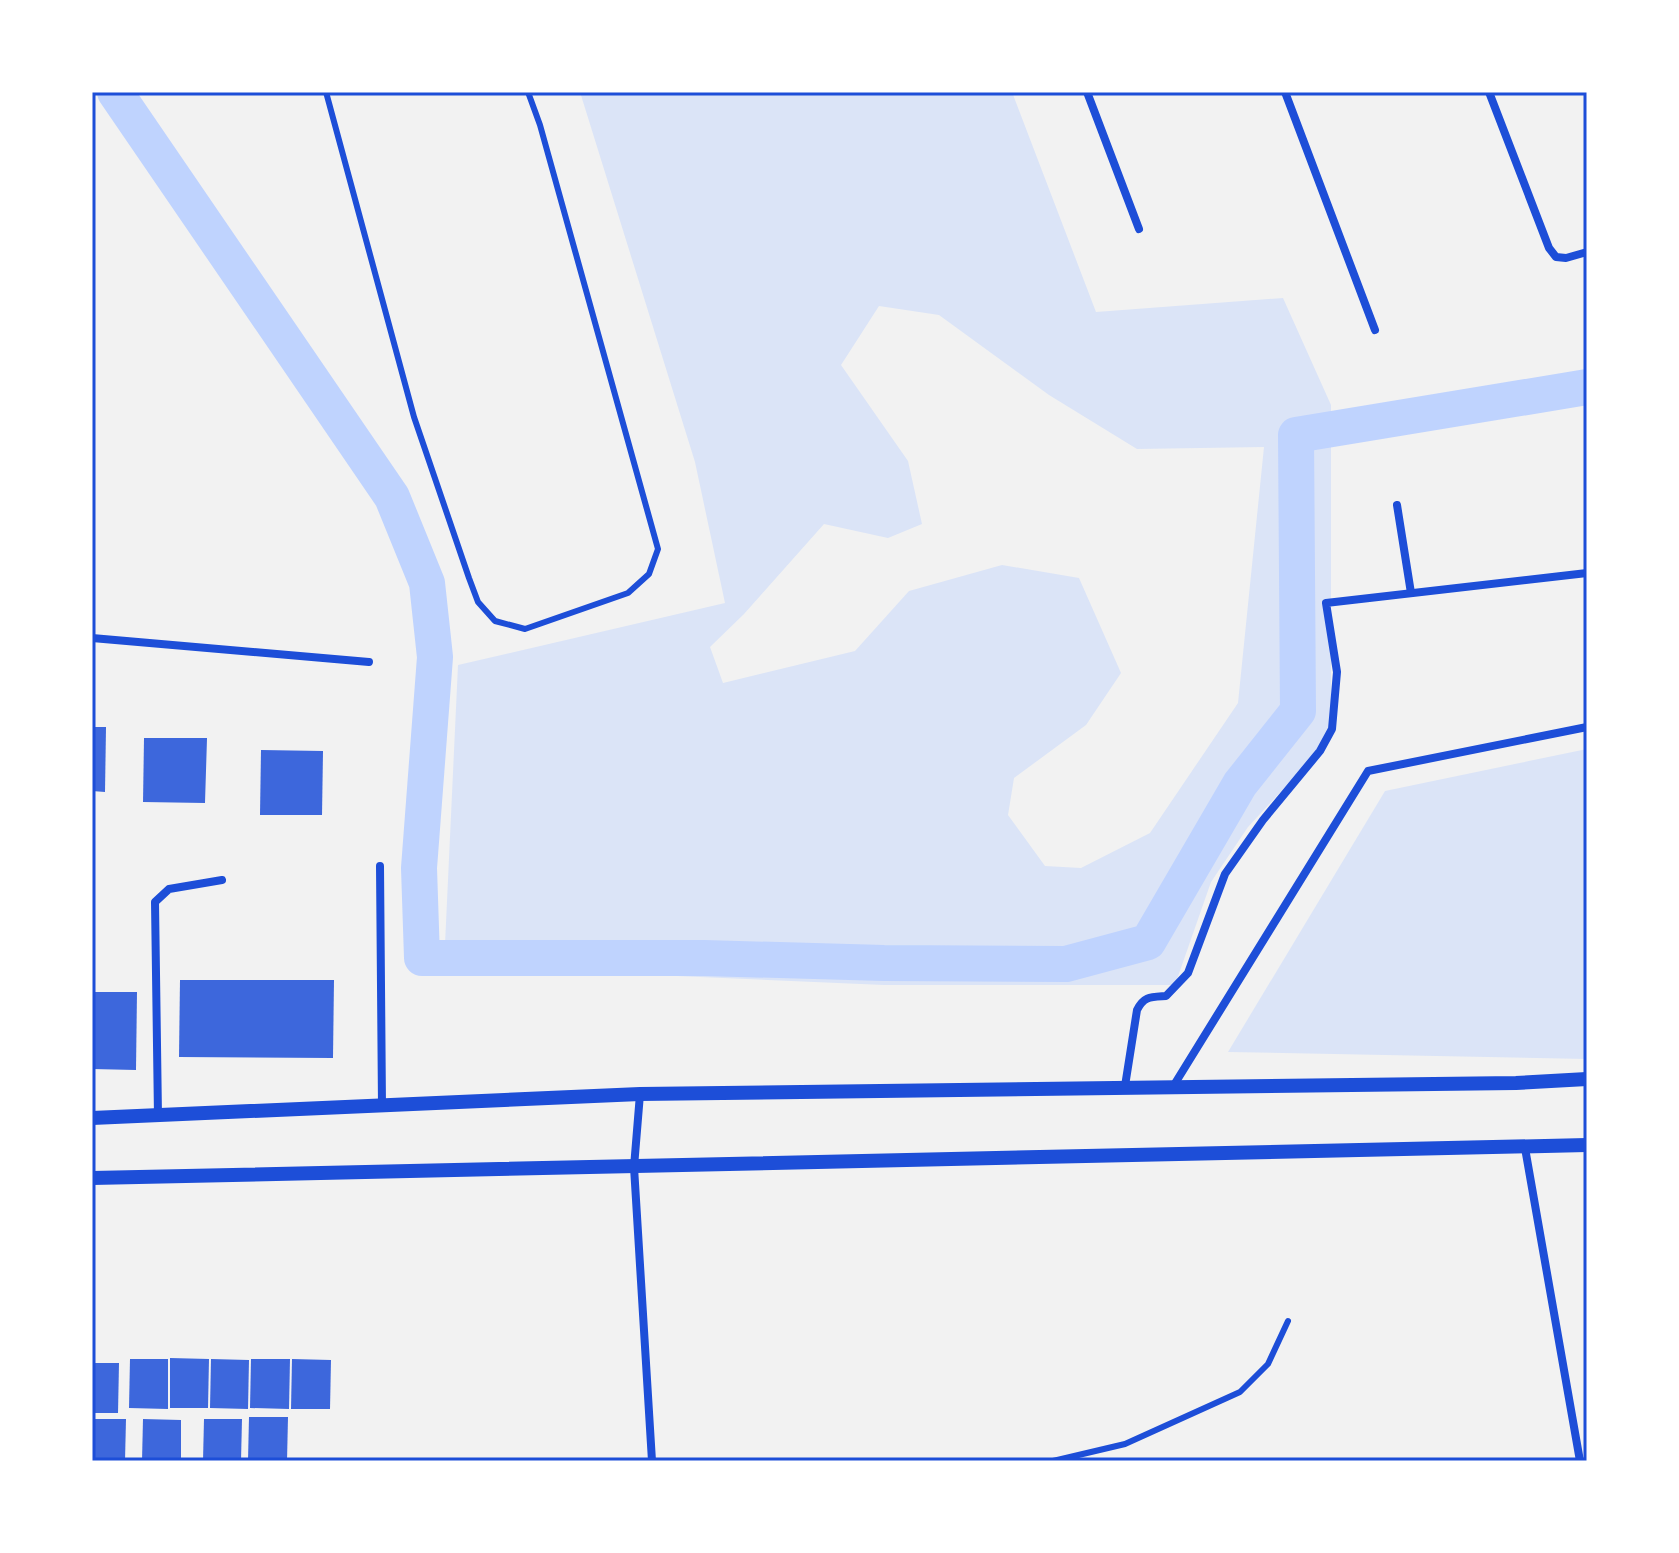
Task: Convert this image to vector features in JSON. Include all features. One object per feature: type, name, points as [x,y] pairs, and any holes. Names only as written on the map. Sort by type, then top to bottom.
[{"type":"street","points":[[1087,92],[1139,229]]},
{"type":"street","points":[[1285,92],[1375,330]]},
{"type":"street","points":[[1489,92],[1549,248],[1556,257],[1566,258],[1587,252]]},
{"type":"street","points":[[1397,505],[1411,593]]},
{"type":"street","points":[[1125,1086],[1137,1010],[1142,1000],[1166,996],[1188,973],[1225,874],[1263,820],[1320,751],[1332,729],[1337,672],[1326,603],[1587,573]]},
{"type":"street","points":[[92,638],[369,662]]},
{"type":"street","points":[[1174,1085],[1368,771],[1587,727]]},
{"type":"street","points":[[380,866],[382,1106]]},
{"type":"street","points":[[158,1116],[155,902],[169,889],[222,880]]},
{"type":"street","points":[[92,1118],[640,1094],[1516,1083],[1587,1079]]},
{"type":"street","points":[[640,1094],[634,1167],[652,1461]]},
{"type":"street","points":[[92,1178],[1587,1145]]},
{"type":"street","points":[[1525,1148],[1580,1461]]},
{"type":"lane","points":[[326,92],[414,417],[469,578],[478,602],[495,621],[525,629],[628,593],[649,574],[658,549],[592,306],[528,92]]},
{"type":"lane","points":[[1053,1461],[1125,1444],[1240,1392],[1268,1364],[1288,1321]]},
{"type":"shaded area","points":[[580,92],[1012,92],[1096,312],[1283,298],[1331,405],[1331,737],[1248,827],[1211,882],[1175,985],[884,985],[444,966],[458,665],[725,603],[695,462]],"holes":[[[879,306],[939,315],[1049,395],[1137,449],[1264,447],[1238,703],[1150,833],[1081,868],[1045,866],[1008,815],[1014,778],[1086,725],[1121,673],[1079,578],[1002,565],[909,591],[855,651],[723,683],[710,647],[744,614],[824,524],[888,538],[922,524],[908,461],[841,365]]]},
{"type":"shaded area","points":[[1587,749],[1587,1059],[1228,1052],[1385,791]]},
{"type":"building","points":[[92,727],[106,727],[105,792],[92,791]]},
{"type":"building","points":[[144,738],[207,738],[205,803],[143,802]]},
{"type":"building","points":[[261,750],[323,751],[322,815],[260,815]]},
{"type":"building","points":[[180,980],[334,980],[333,1058],[179,1057]]},
{"type":"building","points":[[92,992],[137,992],[136,1070],[92,1069]]},
{"type":"building","points":[[170,1358],[209,1359],[208,1408],[170,1408]]},
{"type":"building","points":[[130,1359],[168,1359],[168,1409],[129,1408]]},
{"type":"building","points":[[211,1359],[249,1360],[248,1409],[210,1408]]},
{"type":"building","points":[[251,1359],[290,1359],[289,1409],[250,1408]]},
{"type":"building","points":[[292,1359],[331,1360],[330,1409],[291,1409]]},
{"type":"building","points":[[92,1363],[119,1363],[118,1413],[92,1413]]},
{"type":"building","points":[[249,1417],[288,1417],[287,1461],[248,1461]]},
{"type":"building","points":[[92,1419],[126,1419],[125,1461],[92,1461]]},
{"type":"building","points":[[143,1419],[181,1420],[181,1461],[142,1461]]},
{"type":"building","points":[[204,1419],[242,1419],[241,1461],[203,1461]]},
{"type":"waterway","points":[[115,92],[392,497],[427,583],[435,657],[419,868],[422,958],[704,958],[1066,964],[1148,942],[1240,784],[1298,711],[1296,435],[1587,387]]}]
